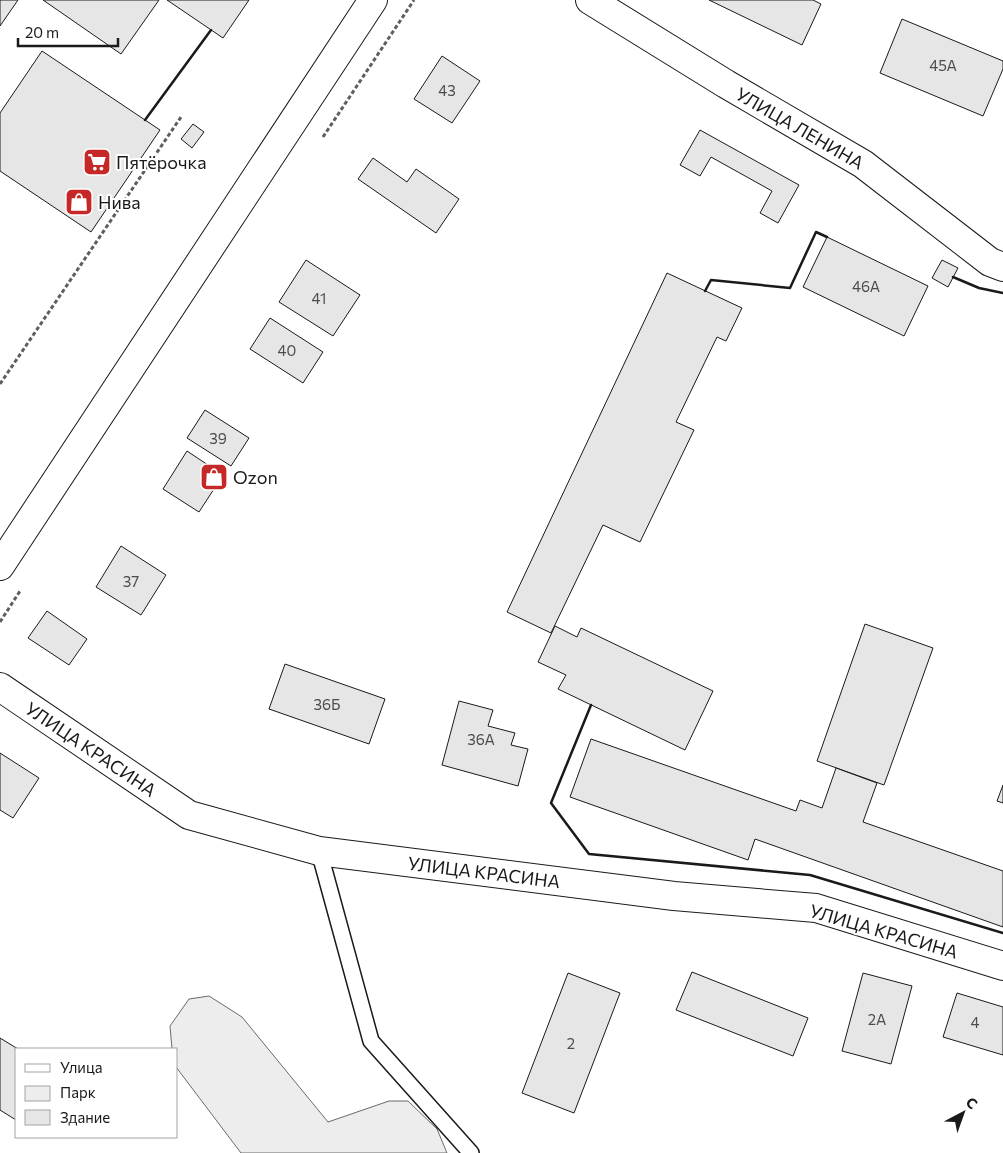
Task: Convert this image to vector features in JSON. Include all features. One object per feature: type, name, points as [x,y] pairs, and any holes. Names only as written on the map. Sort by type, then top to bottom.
[{"type":"street","points":[[0,566],[373,0]]},
{"type":"street","name":"УЛИЦА ЛЕНИНА","points":[[590,0],[726,84],[863,164],[990,262],[1003,267]]},
{"type":"street","name":"УЛИЦА КРАСИНА","points":[[0,687],[189,815],[319,852],[674,896],[816,908],[1003,966]]},
{"type":"lane","points":[[319,852],[371,1041],[471,1153]]},
{"type":"path","points":[[0,384],[181,117]]},
{"type":"green space","points":[[209,996],[242,1017],[328,1122],[389,1101],[408,1101],[437,1129],[447,1153],[241,1153],[178,1070],[178,1048],[172,1048],[170,1026],[189,999]]},
{"type":"building","points":[[0,0],[18,0],[0,26]]},
{"type":"building","points":[[43,0],[159,0],[121,54]]},
{"type":"building","points":[[167,0],[249,0],[223,38]]},
{"type":"building","points":[[709,0],[813,0],[821,4],[802,45]]},
{"type":"building","points":[[902,19],[1003,61],[1003,69],[983,116],[880,73]]},
{"type":"building","points":[[42,51],[160,130],[91,232],[0,171],[0,113]]},
{"type":"building","points":[[442,56],[480,81],[452,123],[414,99]]},
{"type":"building","points":[[193,124],[204,132],[192,148],[181,139]]},
{"type":"building","points":[[700,130],[799,185],[778,223],[760,213],[772,191],[711,157],[700,176],[680,165]]},
{"type":"building","points":[[373,158],[407,182],[416,169],[459,199],[436,233],[358,179]]},
{"type":"building","points":[[827,237],[928,286],[904,336],[803,287]]},
{"type":"building","points":[[306,260],[360,295],[333,336],[279,302]]},
{"type":"building","points":[[942,260],[958,268],[948,287],[932,278]]},
{"type":"building","points":[[667,273],[742,308],[726,341],[717,337],[676,422],[694,430],[640,542],[603,525],[551,633],[507,612]]},
{"type":"building","points":[[270,318],[323,352],[303,383],[250,349]]},
{"type":"building","points":[[205,410],[249,438],[231,466],[187,438]]},
{"type":"building","points":[[187,451],[223,475],[199,512],[163,489]]},
{"type":"building","points":[[121,546],[166,575],[141,615],[96,587]]},
{"type":"building","points":[[47,611],[87,639],[69,665],[28,638]]},
{"type":"building","points":[[865,624],[933,648],[884,785],[817,761]]},
{"type":"building","points":[[555,626],[577,637],[581,628],[713,691],[685,750],[558,689],[566,675],[538,662]]},
{"type":"building","points":[[285,664],[385,699],[369,744],[269,709]]},
{"type":"building","points":[[459,701],[493,710],[488,726],[515,733],[511,745],[528,749],[518,786],[442,765]]},
{"type":"building","points":[[591,739],[796,811],[800,800],[822,808],[836,768],[877,783],[863,822],[1003,871],[1003,927],[755,839],[748,860],[570,797]]},
{"type":"building","points":[[0,753],[39,778],[13,818],[0,810]]},
{"type":"building","points":[[1003,785],[1003,803],[997,801]]},
{"type":"building","points":[[692,972],[808,1018],[793,1056],[676,1010]]},
{"type":"building","points":[[568,973],[620,993],[574,1113],[522,1093]]},
{"type":"building","points":[[863,973],[912,986],[891,1064],[842,1051]]},
{"type":"building","points":[[957,993],[1003,1007],[1003,1055],[943,1037]]},
{"type":"building","points":[[0,1038],[16,1048],[15,1119],[0,1110]]},
{"type":"wall","points":[[145,120],[211,30]]},
{"type":"wall","points":[[705,291],[711,280],[790,288],[816,232],[827,237]]},
{"type":"wall","points":[[953,277],[979,288],[1003,293]]},
{"type":"wall","points":[[591,705],[551,803],[589,854],[810,875],[1003,933]]},
{"type":"place","name":"Пятёрочка","points":[[97,162]]},
{"type":"place","name":"Нива","points":[[79,202]]},
{"type":"place","name":"Ozon","points":[[214,477]]}]
